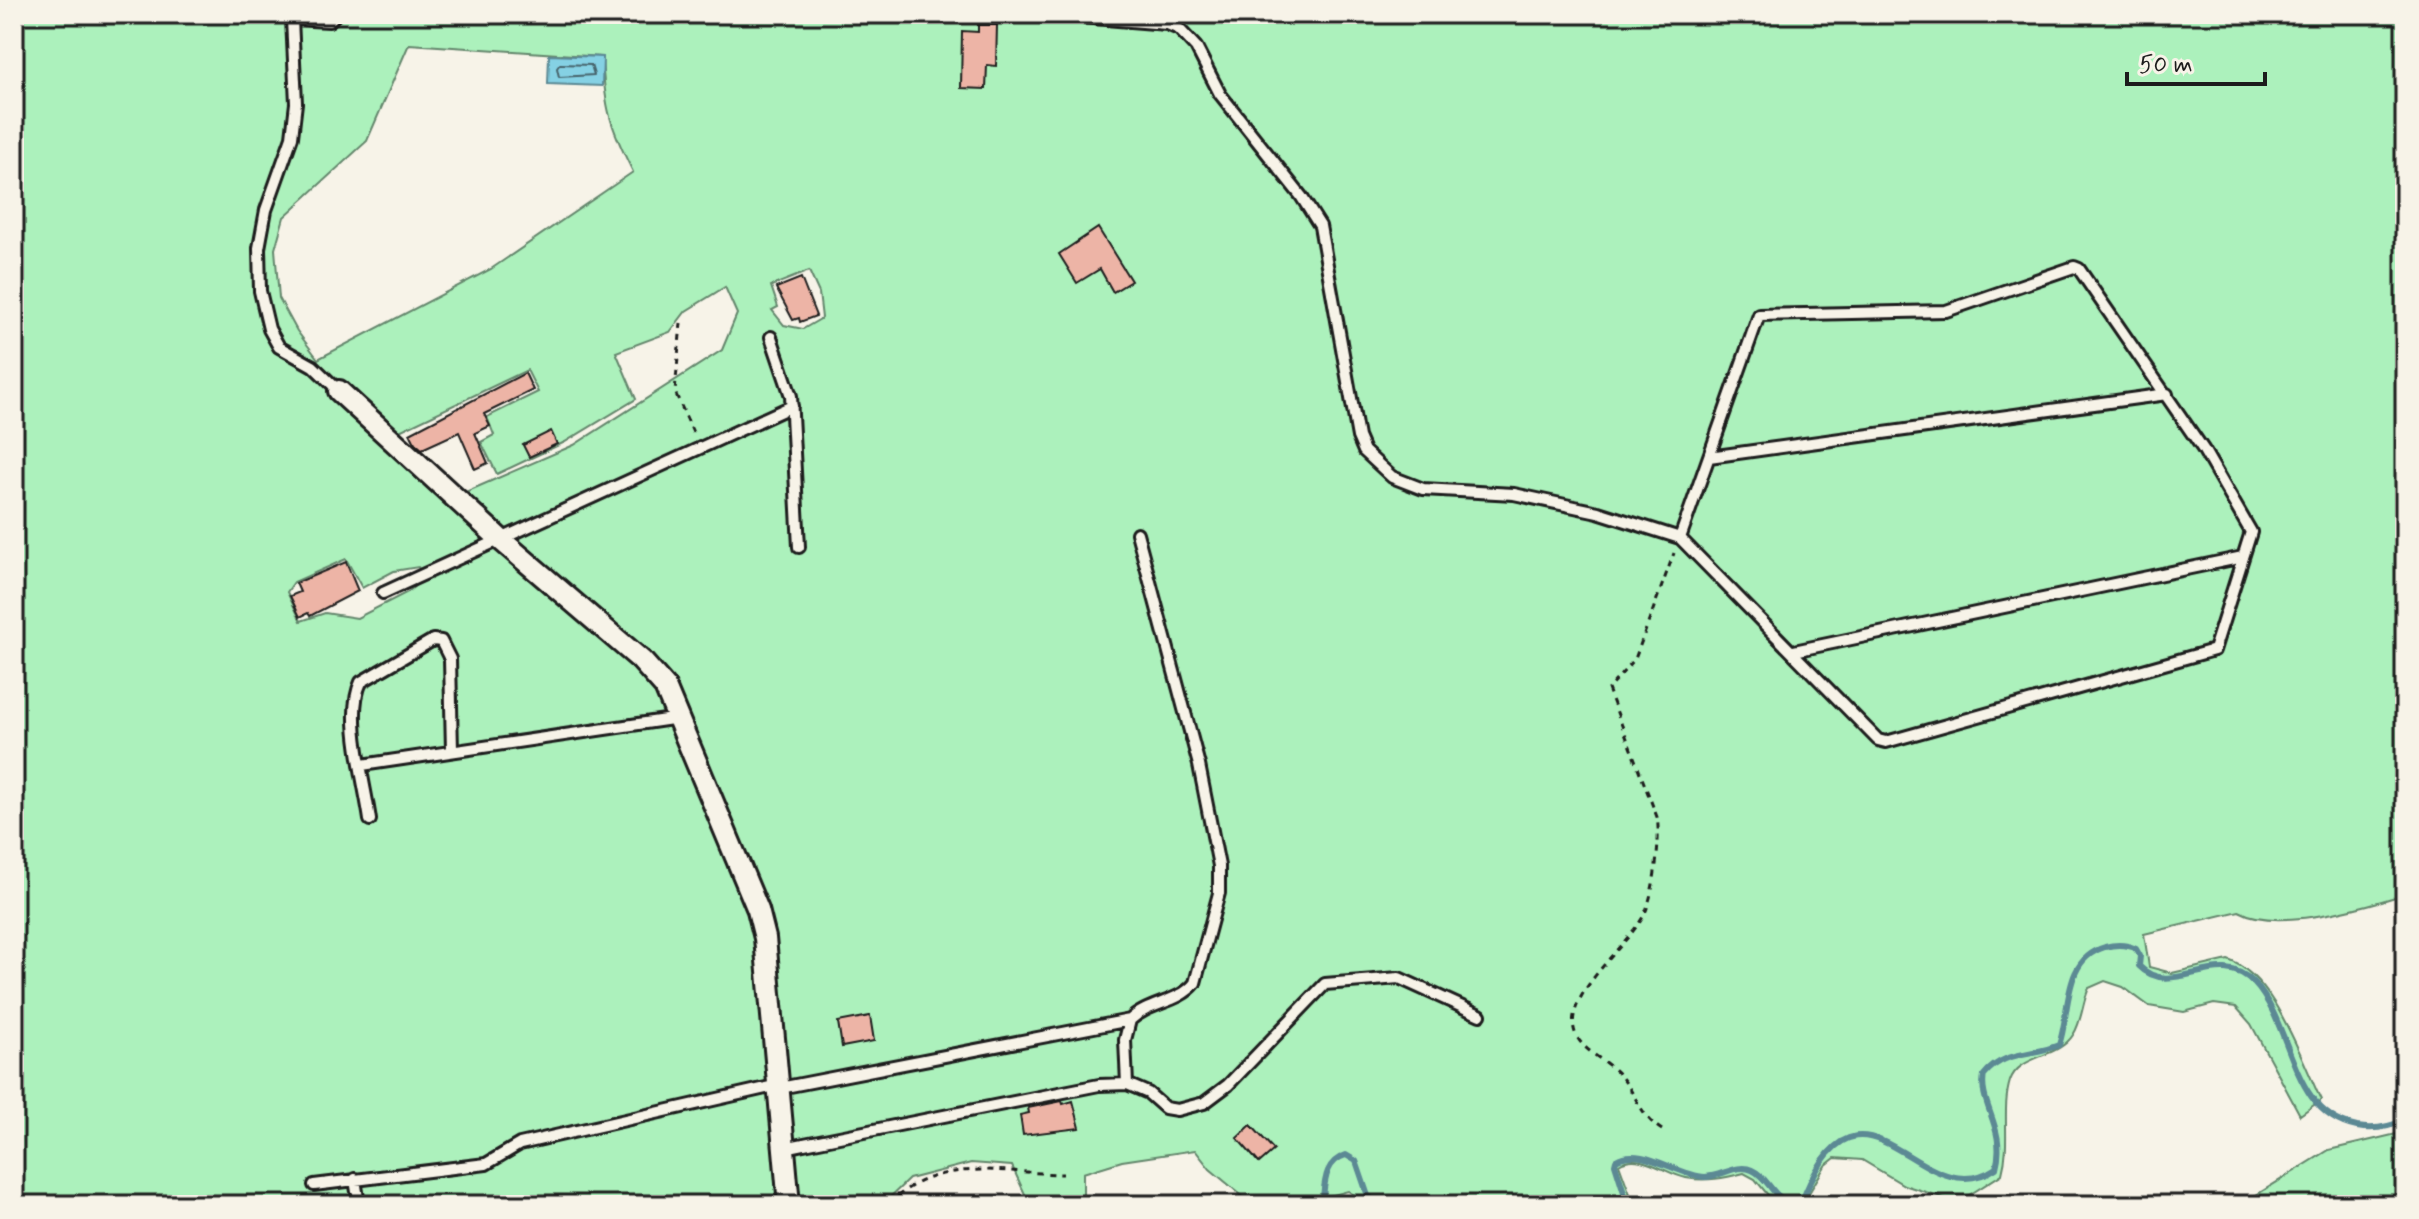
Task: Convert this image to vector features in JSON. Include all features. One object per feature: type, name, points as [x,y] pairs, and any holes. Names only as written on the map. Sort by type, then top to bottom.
[{"type":"street","points":[[339,391],[501,540],[641,660],[665,687],[758,910],[770,977],[789,1205]]},
{"type":"lane","points":[[336,14],[329,21],[292,19],[296,103],[292,137],[266,210],[259,248],[260,291],[269,329],[279,347],[313,366],[339,391]]},
{"type":"lane","points":[[1044,14],[1167,24],[1179,29],[1196,47],[1220,94],[1301,196],[1320,226],[1358,437],[1364,451],[1392,477],[1423,489],[1528,497],[1598,512],[1680,538],[1878,740],[1886,742],[2214,650],[2251,527],[2167,394],[2079,269],[2074,267],[1946,311],[1759,315],[1680,538]]},
{"type":"lane","points":[[771,337],[792,406],[799,547]]},
{"type":"lane","points":[[1709,457],[2167,394]]},
{"type":"lane","points":[[383,593],[792,406]]},
{"type":"lane","points":[[314,1185],[486,1164],[520,1144],[779,1086],[1130,1020],[1151,1005],[1189,991],[1195,983],[1219,893],[1219,866],[1199,765],[1137,533]]},
{"type":"lane","points":[[1794,651],[2243,557]]},
{"type":"lane","points":[[370,820],[355,718],[361,682],[433,640],[441,641],[450,659],[452,751]]},
{"type":"lane","points":[[362,765],[679,718]]},
{"type":"lane","points":[[784,1148],[1099,1085],[1127,1084],[1148,1093],[1165,1108],[1177,1110],[1217,1097],[1325,984],[1399,978],[1480,1015]]},
{"type":"lane","points":[[1127,1084],[1125,1040],[1130,1020]]},
{"type":"lane","points":[[355,1179],[359,1205]]},
{"type":"path","points":[[681,323],[675,392],[700,448]]},
{"type":"path","points":[[1662,1130],[1645,1118],[1624,1080],[1607,1061],[1586,1048],[1573,1025],[1575,1012],[1602,964],[1638,923],[1648,902],[1658,839],[1657,817],[1608,689],[1635,659],[1680,538]]},
{"type":"path","points":[[889,1205],[906,1188],[958,1170],[989,1168],[1008,1173],[1063,1174]]},
{"type":"green space","points":[[14,14],[2405,14],[2405,894],[2344,911],[2297,918],[2255,917],[2239,911],[2144,934],[2149,967],[2172,973],[2228,960],[2259,982],[2284,1020],[2321,1100],[2300,1115],[2251,1024],[2236,1007],[2214,1004],[2184,1012],[2149,1006],[2123,987],[2105,981],[2089,988],[2078,1024],[2066,1043],[2015,1072],[2007,1092],[2006,1150],[2002,1174],[1966,1197],[1947,1199],[1904,1185],[1862,1160],[1835,1158],[1825,1166],[1802,1205],[1776,1205],[1755,1179],[1744,1173],[1715,1179],[1693,1179],[1635,1160],[1619,1164],[1634,1205],[1370,1205],[1348,1191],[1330,1196],[1321,1205],[1253,1205],[1210,1169],[1195,1150],[1122,1161],[1083,1173],[1083,1205],[1030,1205],[1012,1166],[971,1163],[909,1179],[882,1205],[14,1205]],"holes":[[[409,44],[602,57],[610,117],[633,172],[491,269],[318,359],[297,331],[279,298],[275,249],[284,217],[367,141]],[[809,271],[819,293],[822,318],[803,329],[784,325],[772,310],[778,307],[771,286]],[[725,287],[737,314],[722,350],[574,445],[461,494],[393,434],[527,370],[538,392],[487,417],[494,435],[481,442],[497,474],[565,442],[636,399],[616,352],[670,332],[686,311]],[[346,559],[362,588],[394,571],[418,567],[424,578],[408,592],[357,618],[325,613],[301,621],[287,592],[294,582]]]},
{"type":"green space","points":[[2405,1132],[2405,1205],[2240,1205],[2329,1150]]},
{"type":"water","points":[[549,55],[603,57],[602,86],[548,84]]},
{"type":"building","points":[[978,25],[997,25],[996,66],[987,65],[986,89],[961,88],[962,31],[978,32]]},
{"type":"building","points":[[1098,228],[1131,281],[1113,292],[1100,269],[1077,283],[1059,254]]},
{"type":"building","points":[[801,278],[816,316],[800,322],[799,318],[793,320],[776,288]]},
{"type":"building","points":[[525,373],[533,390],[484,414],[490,426],[475,433],[488,463],[475,469],[459,432],[422,449],[415,443],[410,433]]},
{"type":"building","points":[[551,431],[557,444],[529,457],[523,445]]},
{"type":"building","points":[[346,562],[358,591],[310,616],[308,613],[300,617],[290,596],[300,592],[296,583]]},
{"type":"building","points":[[870,1016],[874,1041],[842,1047],[838,1022]]},
{"type":"building","points":[[1062,1101],[1063,1104],[1073,1101],[1080,1128],[1023,1135],[1020,1115],[1029,1113],[1028,1108]]},
{"type":"building","points":[[1251,1125],[1274,1150],[1259,1163],[1237,1138]]},
{"type":"waterway","points":[[1628,1205],[1615,1164],[1616,1160],[1626,1156],[1637,1156],[1705,1177],[1746,1168],[1762,1177],[1777,1195],[1788,1202],[1804,1196],[1826,1156],[1849,1138],[1871,1137],[1943,1174],[1969,1178],[1996,1168],[1998,1141],[1985,1096],[1984,1075],[2000,1061],[2059,1045],[2075,974],[2091,954],[2113,945],[2136,949],[2140,956],[2139,966],[2152,975],[2166,978],[2226,969],[2240,973],[2254,983],[2267,1001],[2305,1087],[2318,1105],[2335,1119],[2357,1127],[2382,1127],[2405,1120]]},
{"type":"waterway","points":[[1322,1205],[1329,1169],[1338,1158],[1346,1155],[1356,1161],[1368,1196],[1381,1205]]}]
